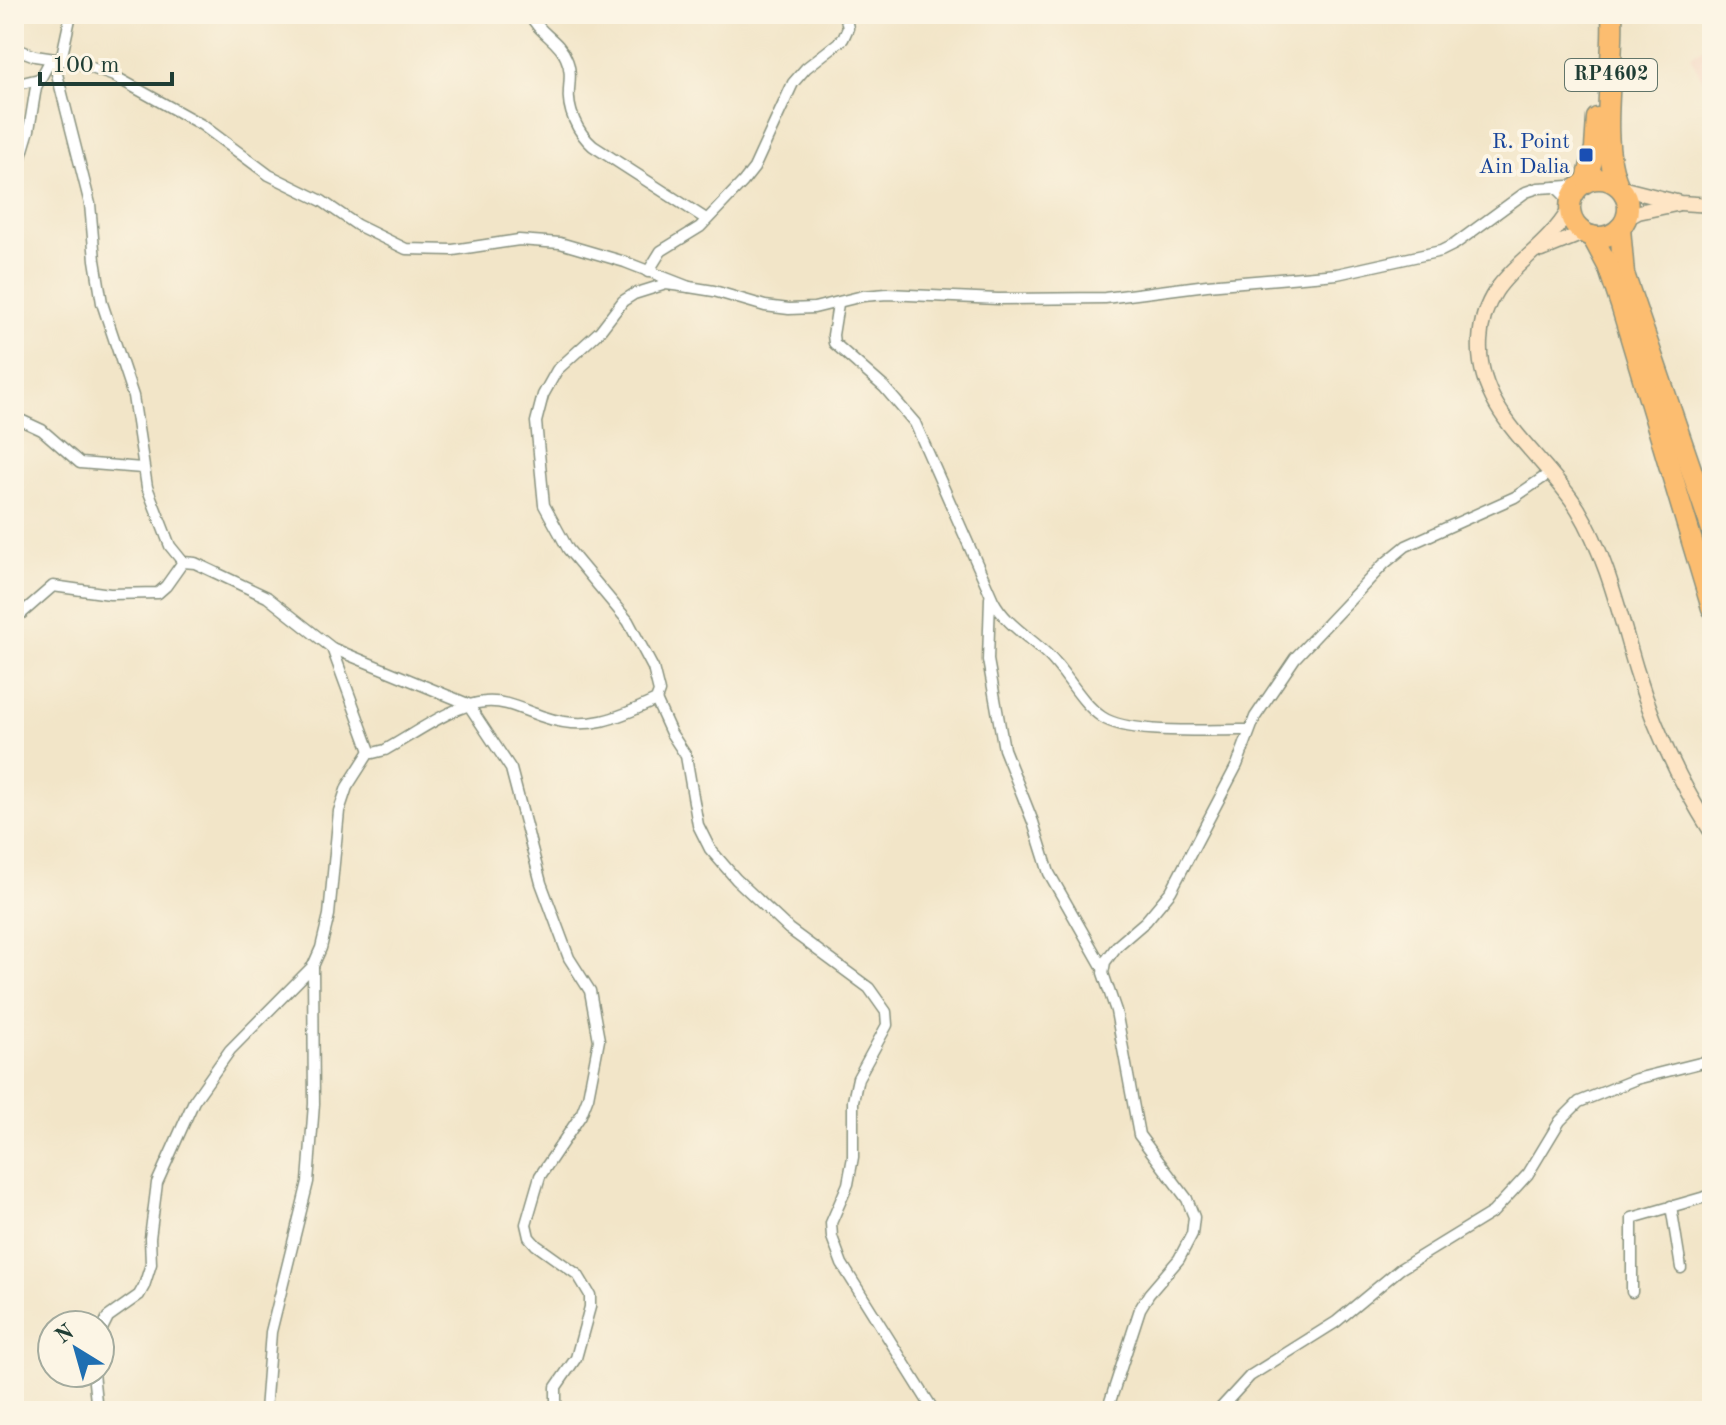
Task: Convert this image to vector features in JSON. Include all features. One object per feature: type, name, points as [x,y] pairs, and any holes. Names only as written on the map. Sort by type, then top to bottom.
[{"type":"highway","name":"RP4602","points":[[1573,193],[1595,148],[1602,14]]},
{"type":"highway","name":"RP4602","points":[[1587,234],[1602,237],[1624,223],[1628,204],[1613,174],[1609,151],[1612,14]]},
{"type":"highway","points":[[1620,187],[1608,180],[1573,193],[1576,226],[1587,234],[1608,266],[1712,608]]},
{"type":"highway","points":[[1624,223],[1624,274],[1712,530]]},
{"type":"street","points":[[71,14],[56,60],[57,74],[90,204],[102,303],[133,396],[142,443],[142,468],[170,546],[183,562],[195,563],[267,597],[332,648],[468,704],[511,769],[541,883],[569,958],[590,991],[598,1025],[596,1053],[581,1115],[540,1176],[526,1224],[529,1237],[536,1245],[578,1275],[590,1295],[590,1307],[576,1358],[556,1387],[556,1411]]},
{"type":"street","points":[[530,14],[534,23],[565,55],[571,79],[570,107],[581,135],[593,146],[706,219]]},
{"type":"street","points":[[648,272],[661,251],[693,232],[733,194],[754,168],[781,104],[798,76],[843,39],[848,28],[845,14]]},
{"type":"street","points":[[14,48],[84,65],[114,76],[202,125],[269,175],[406,249],[453,250],[503,241],[538,240],[576,246],[689,287]]},
{"type":"street","points":[[14,180],[29,130],[39,79],[56,60]]},
{"type":"street","points":[[14,85],[39,79]]},
{"type":"street","points":[[1620,187],[1680,203],[1712,205]]},
{"type":"street","points":[[934,1411],[842,1264],[831,1223],[848,1184],[853,1157],[853,1101],[858,1078],[887,1025],[886,1012],[869,988],[789,929],[736,879],[710,849],[698,825],[686,756],[656,700],[659,692],[653,668],[628,621],[568,549],[544,505],[536,422],[543,395],[557,370],[600,331],[623,301],[634,294],[666,284],[714,291],[765,306],[789,309],[838,304],[863,296],[887,294],[1025,300],[1105,298],[1337,274],[1441,251],[1526,192],[1538,188],[1573,193]]},
{"type":"street","name":"RP4602","points":[[1573,193],[1558,227],[1503,278],[1487,304],[1480,354],[1485,382],[1494,403],[1577,507],[1593,539],[1659,736],[1678,776],[1712,833]]},
{"type":"street","points":[[1624,223],[1638,212],[1680,203]]},
{"type":"street","name":"RP4602","points":[[1530,256],[1587,234]]},
{"type":"street","points":[[838,304],[834,343],[884,387],[915,423],[1000,614],[1050,657],[1091,706],[1109,721],[1145,727],[1248,730]]},
{"type":"street","points":[[14,417],[42,430],[80,463],[142,468]]},
{"type":"street","points":[[1103,968],[1117,946],[1146,921],[1171,891],[1237,765],[1248,730],[1280,676],[1295,658],[1393,555],[1418,539],[1515,497],[1550,473]]},
{"type":"street","points":[[14,620],[53,586],[110,594],[158,593],[183,562]]},
{"type":"street","points":[[990,593],[988,660],[1004,749],[1049,873],[1103,968],[1119,1022],[1139,1135],[1187,1199],[1194,1217],[1192,1234],[1183,1252],[1140,1309],[1107,1411]]},
{"type":"street","points":[[332,648],[370,751]]},
{"type":"street","points":[[370,751],[378,753],[385,750],[468,704],[509,703],[546,718],[587,725],[612,719],[656,700]]},
{"type":"street","points":[[265,1411],[271,1332],[308,1182],[314,1112],[313,966],[325,936],[329,915],[339,811],[347,787],[370,751]]},
{"type":"street","points":[[116,1311],[139,1295],[144,1286],[151,1264],[150,1238],[157,1183],[194,1101],[230,1050],[313,966]]},
{"type":"street","points":[[1218,1411],[1250,1376],[1336,1322],[1400,1269],[1493,1212],[1528,1174],[1560,1121],[1579,1102],[1636,1079],[1712,1060]]},
{"type":"street","points":[[1632,1292],[1632,1218],[1712,1195]]},
{"type":"street","points":[[1671,1206],[1681,1268]]},
{"type":"street","points":[[95,1389],[97,1411]]},
{"type":"shaded area","points":[[1712,44],[1712,97],[1690,56]]},
{"type":"place","name":"R. Point Ain Dalia","points":[[1586,155]]}]
